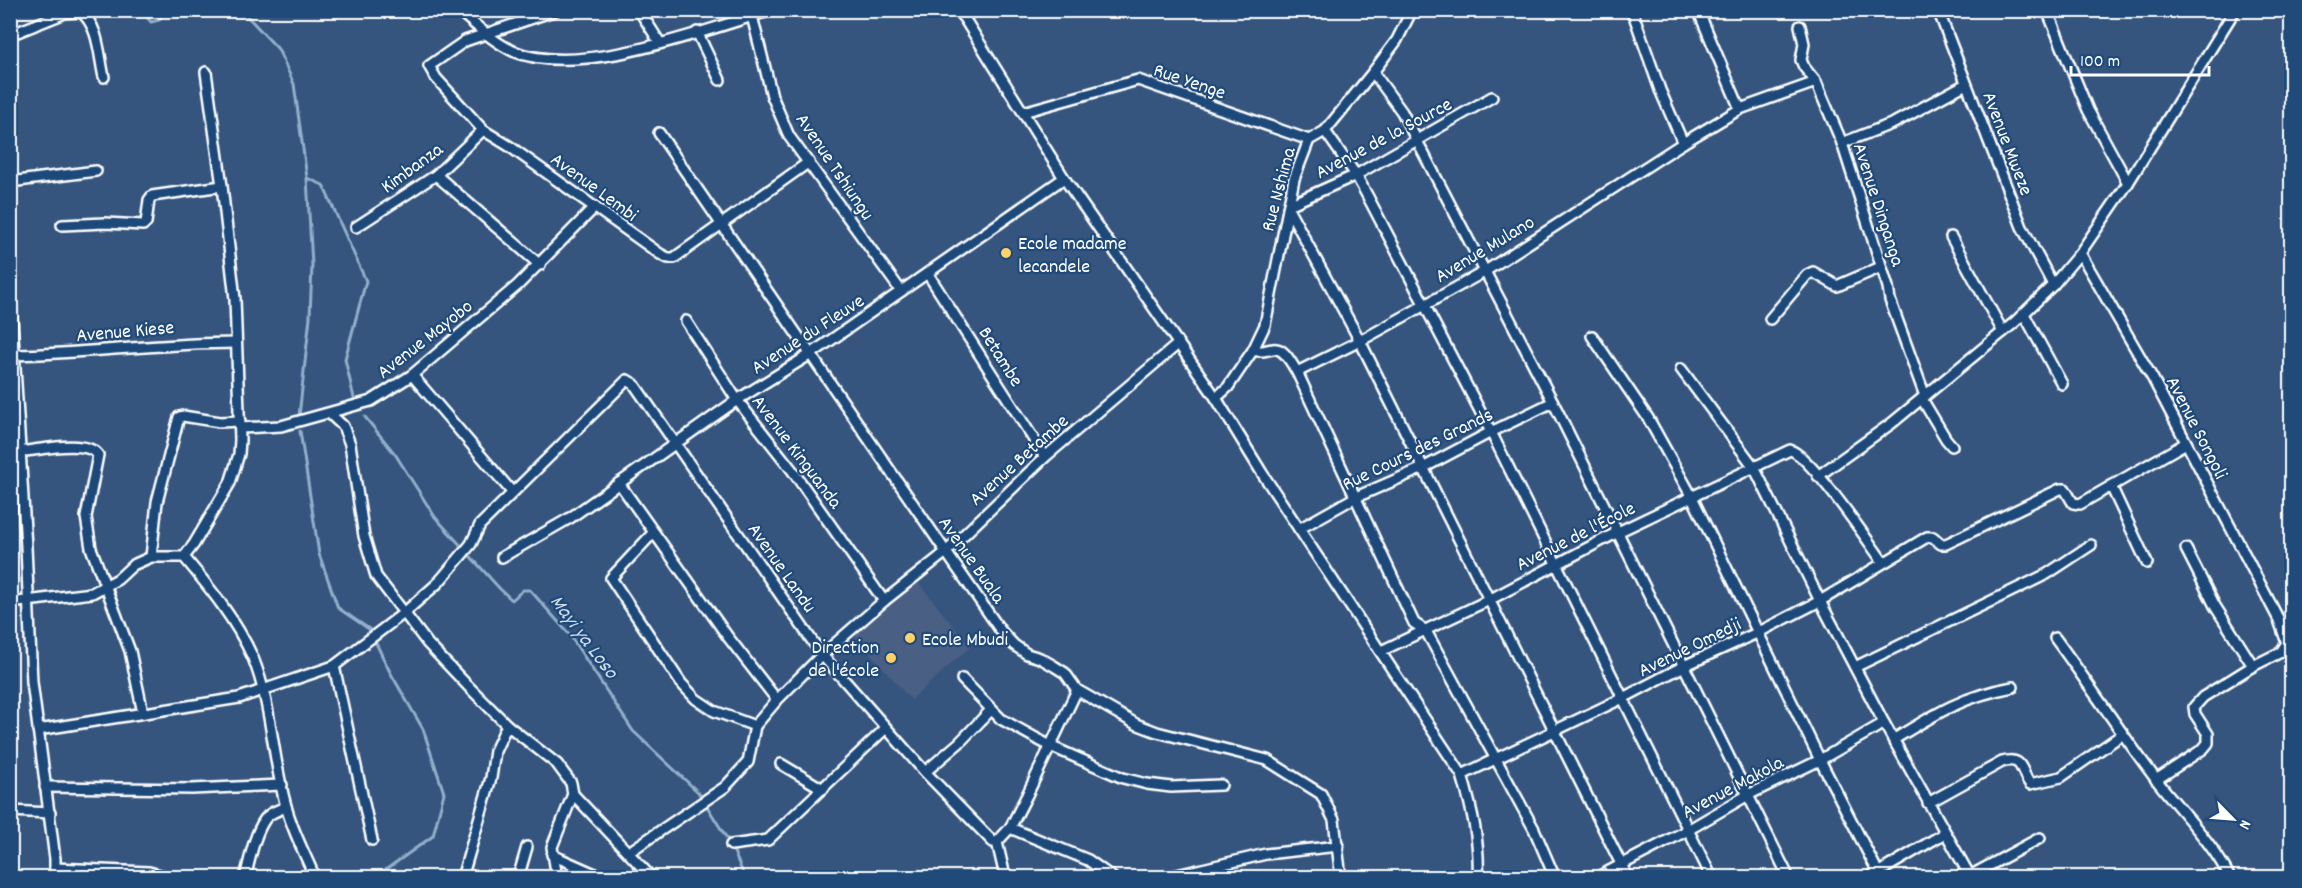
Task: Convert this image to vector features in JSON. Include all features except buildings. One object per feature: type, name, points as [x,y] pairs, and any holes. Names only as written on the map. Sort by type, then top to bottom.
[{"type":"street","points":[[458,10],[485,33],[513,51],[540,58],[567,61],[660,43],[772,10]]},
{"type":"street","points":[[485,33],[556,10]]},
{"type":"street","points":[[639,10],[660,43]]},
{"type":"street","points":[[976,10],[961,13],[1064,178],[1216,398],[1299,530],[1462,775],[1473,813],[1478,845],[1478,878]]},
{"type":"street","name":"Rue Nshima","points":[[1216,398],[1228,387],[1253,350],[1264,325],[1294,179],[1309,140],[1325,131],[1373,72],[1397,40],[1412,10]]},
{"type":"street","points":[[1698,10],[1740,109]]},
{"type":"street","name":"Avenue Mweze","points":[[1938,10],[2022,227],[2053,285]]},
{"type":"street","points":[[2047,10],[2088,110],[2128,183]]},
{"type":"street","points":[[1883,562],[1818,476],[1924,397],[2024,314],[2053,285],[2080,253],[2128,183],[2235,10]]},
{"type":"street","points":[[10,34],[65,13],[81,12],[89,18],[93,26],[104,77]]},
{"type":"street","name":"Avenue Tshiungu","points":[[752,16],[772,96],[789,136],[901,291]]},
{"type":"street","points":[[1634,16],[1660,90],[1683,143]]},
{"type":"street","name":"Avenue Dinganga","points":[[1800,26],[1804,44],[1802,60],[1804,67],[1816,82],[1842,143],[1890,300],[1924,397],[1952,446]]},
{"type":"street","points":[[697,32],[720,80]]},
{"type":"street","name":"Avenue Lembi","points":[[485,33],[465,41],[429,66],[436,78],[483,130],[668,258],[681,254],[809,162]]},
{"type":"street","points":[[184,557],[230,483],[239,454],[235,298],[206,72]]},
{"type":"street","points":[[1373,72],[1402,112],[1553,402],[1686,666],[1789,878]]},
{"type":"street","name":"Rue Yenge","points":[[1023,112],[1138,80],[1309,140]]},
{"type":"street","name":"Avenue Mulano","points":[[1297,372],[1360,341],[1485,272],[1683,143],[1740,109],[1816,82]]},
{"type":"street","points":[[1842,143],[1894,123],[1966,84]]},
{"type":"street","name":"Avenue de la Source","points":[[1288,206],[1356,175],[1492,98]]},
{"type":"street","name":"Kimbanza","points":[[356,227],[436,175],[483,130]]},
{"type":"street","points":[[1325,131],[1356,175],[1491,432],[1712,878]]},
{"type":"street","name":"Avenue Buala","points":[[659,133],[1001,631],[1014,645],[1027,654],[1040,658],[1065,673],[1077,690],[1136,724],[1157,732],[1267,760],[1321,794],[1334,820],[1341,878]]},
{"type":"street","points":[[10,182],[96,171]]},
{"type":"street","points":[[436,175],[540,265]]},
{"type":"street","name":"Avenue du Fleuve","points":[[502,557],[570,518],[737,400],[811,354],[1064,178]]},
{"type":"street","points":[[62,225],[105,223],[143,225],[146,223],[149,200],[152,196],[222,186]]},
{"type":"street","points":[[1288,206],[1360,341],[1628,878]]},
{"type":"street","name":"Avenue Mayobo","points":[[151,557],[157,502],[178,417],[281,426],[371,401],[412,375],[540,265],[595,207]]},
{"type":"street","points":[[1952,237],[2003,332]]},
{"type":"street","name":"Avenue Songoli","points":[[2080,253],[2154,379],[2286,636],[2286,648],[2253,666]]},
{"type":"street","points":[[1770,319],[1807,275],[1813,273],[1837,286],[1881,267]]},
{"type":"street","name":"Betambe","points":[[928,274],[1045,457]]},
{"type":"street","points":[[10,285],[12,332],[16,355],[32,682],[50,813],[55,873],[149,872],[172,878]]},
{"type":"street","points":[[2024,314],[2062,384]]},
{"type":"street","name":"Avenue Kinguanda","points":[[686,321],[737,400],[792,470],[884,601]]},
{"type":"street","points":[[1592,336],[1648,418],[1692,496],[1820,760],[1880,875]]},
{"type":"street","name":"Avenue Kiese","points":[[16,355],[64,354],[189,343],[236,343]]},
{"type":"street","name":"Avenue Betambe","points":[[629,852],[725,787],[748,762],[755,726],[822,654],[946,552],[1045,457],[1178,344]]},
{"type":"street","points":[[1253,350],[1261,352],[1276,348],[1281,350],[1297,372],[1414,623],[1426,631],[1534,829],[1555,878]]},
{"type":"street","points":[[1681,369],[1754,467],[1820,601],[1884,723],[1970,877],[2040,838]]},
{"type":"street","points":[[38,730],[239,698],[334,666],[404,613],[438,583],[471,544],[480,525],[512,492],[412,375]]},
{"type":"street","name":"Avenue Landu","points":[[512,492],[627,380],[634,384],[822,654],[925,772],[993,842],[998,842]]},
{"type":"street","name":"Rue Cours des Grands","points":[[1299,530],[1354,498],[1423,468],[1553,402]]},
{"type":"street","points":[[330,414],[343,426],[351,444],[364,536],[376,576],[428,644],[507,725],[557,764],[571,783],[573,794],[553,843],[552,855],[557,878]]},
{"type":"street","points":[[2147,563],[2111,486],[2186,443]]},
{"type":"street","points":[[10,453],[79,446],[92,449],[98,455],[88,501],[86,524],[91,548],[130,651],[143,713]]},
{"type":"street","name":"Avenue de l'École","points":[[1381,651],[1489,600],[1617,532],[1786,451],[1796,452],[1818,476]]},
{"type":"street","points":[[619,483],[653,533],[777,700]]},
{"type":"street","name":"Avenue Omedji","points":[[1462,775],[1820,601],[1927,537],[1933,537],[1941,544],[1946,544],[2052,491],[2065,489],[2076,505],[2111,486]]},
{"type":"street","points":[[653,533],[612,578],[688,691],[714,711],[755,726]]},
{"type":"street","points":[[1855,667],[2047,574],[2091,545]]},
{"type":"street","points":[[2156,780],[2203,749],[2208,743],[2208,735],[2194,714],[2194,707],[2203,697],[2253,666],[2215,606],[2186,549]]},
{"type":"street","points":[[10,603],[92,593],[118,579],[133,565],[151,557],[184,557]]},
{"type":"street","points":[[184,557],[226,609],[242,636],[264,690],[286,807],[315,878]]},
{"type":"street","points":[[2055,638],[2096,692],[2156,780],[2211,847],[2230,878]]},
{"type":"street","points":[[334,666],[372,840]]},
{"type":"street","points":[[962,679],[1001,719],[1050,746],[1123,778],[1171,787],[1221,785]]},
{"type":"street","points":[[1893,740],[1950,706],[1989,691],[2013,687]]},
{"type":"street","points":[[1011,878],[1004,872],[998,842],[1010,828],[1077,690]]},
{"type":"street","points":[[925,772],[959,743],[991,710]]},
{"type":"street","name":"Avenue Makola","points":[[1596,878],[1688,830],[1748,795],[1820,760],[1884,723]]},
{"type":"street","points":[[462,878],[491,778],[495,751],[507,725]]},
{"type":"street","points":[[731,845],[768,840],[886,728]]},
{"type":"street","points":[[1928,803],[2002,762],[2011,760],[2017,761],[2030,784],[2061,777],[2123,734]]},
{"type":"street","points":[[781,764],[823,789]]},
{"type":"street","points":[[45,786],[192,789],[282,785]]},
{"type":"street","points":[[573,794],[652,878]]},
{"type":"street","points":[[245,878],[253,849],[266,818],[271,813],[286,807]]},
{"type":"street","points":[[10,811],[50,813]]},
{"type":"street","points":[[1010,828],[1088,860],[1113,878]]},
{"type":"street","points":[[1869,878],[1880,875],[1945,832]]},
{"type":"street","points":[[1164,878],[1266,854],[1338,846]]},
{"type":"street","points":[[518,878],[527,847]]},
{"type":"street","points":[[552,855],[604,878]]},
{"type":"shaded area","name":"Ecole Mbudi","points":[[914,577],[970,647],[911,700],[850,630]]},
{"type":"waterway","name":"Mayi ya Loso","points":[[141,10],[151,22],[159,20],[166,10]]},
{"type":"waterway","name":"Mayi ya Loso","points":[[235,10],[248,17],[278,49],[294,84],[307,178],[323,185],[366,281],[345,359],[354,398]]},
{"type":"waterway","points":[[299,416],[310,317],[312,265],[307,178]]},
{"type":"waterway","name":"Mayi ya Loso","points":[[365,417],[395,454],[435,517],[500,589],[512,600],[523,590],[530,590],[569,634],[633,731],[698,792],[731,845],[745,878]]},
{"type":"waterway","points":[[300,431],[319,554],[338,608],[372,633]]},
{"type":"waterway","points":[[374,639],[423,729],[444,793],[433,836],[374,878]]},
{"type":"place","name":"Ecole madame lecandele","points":[[1006,253]]},
{"type":"place","name":"Ecole Mbudi","points":[[910,638]]},
{"type":"place","name":"Direction de l'école","points":[[891,658]]}]
